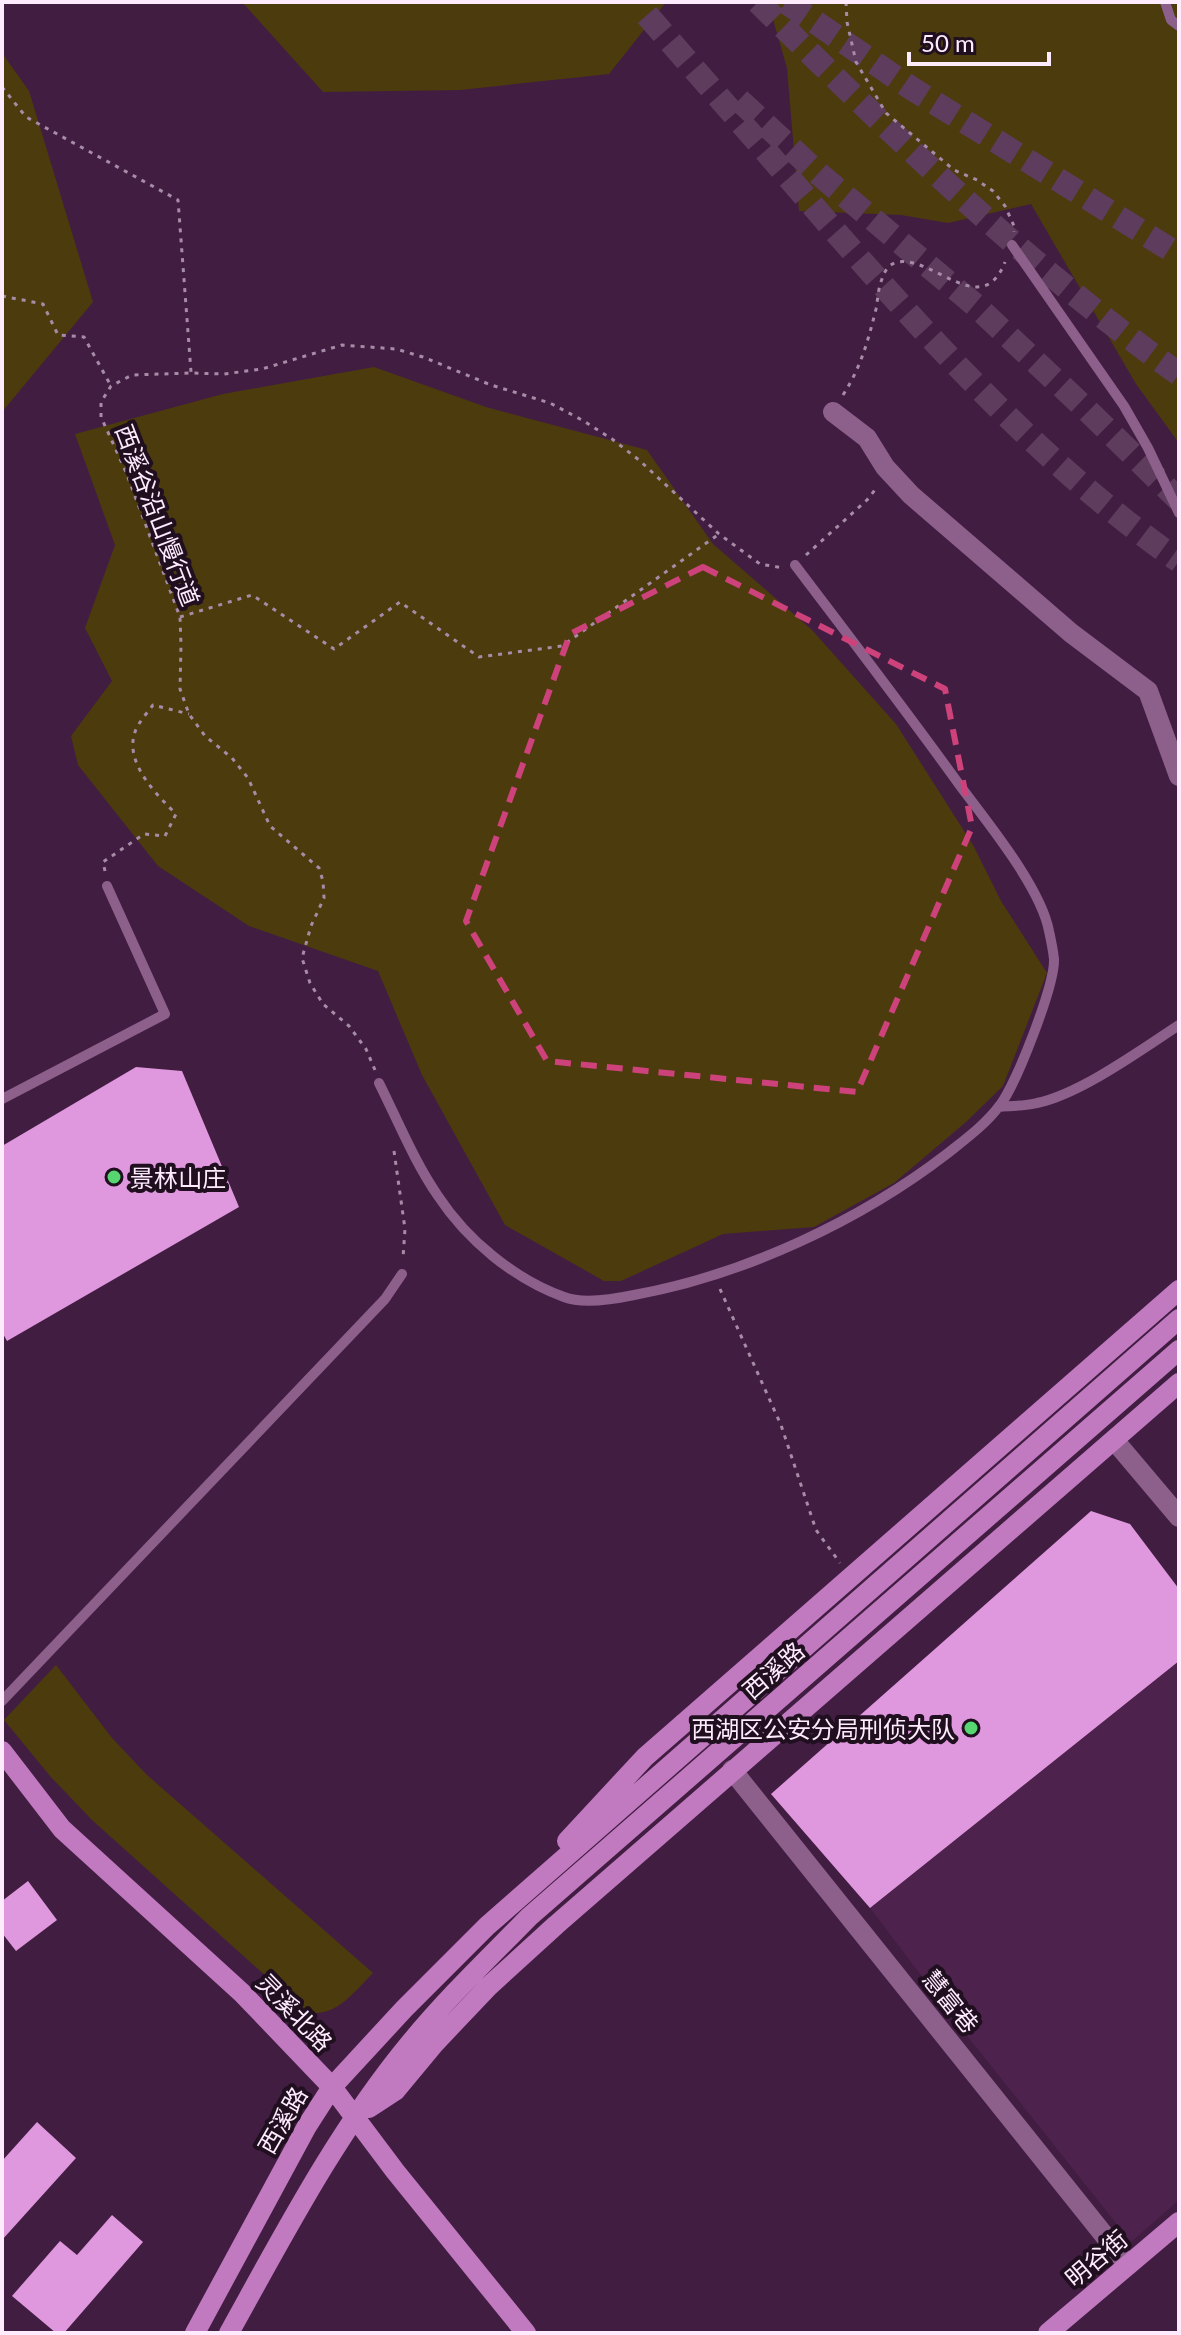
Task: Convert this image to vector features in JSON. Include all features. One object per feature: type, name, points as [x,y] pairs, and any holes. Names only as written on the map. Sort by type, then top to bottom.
[{"type":"main road","name":"西溪路","points":[[195,2333],[307,2126],[332,2087],[404,2009],[487,1926],[645,1757],[1179,1290]]},
{"type":"main road","name":"西溪路","points":[[487,1926],[1179,1319]]},
{"type":"main road","name":"西溪路","points":[[229,2333],[281,2239],[355,2117],[410,2043],[457,1990],[529,1917],[1179,1350]]},
{"type":"main road","name":"西溪路","points":[[355,2117],[395,2091],[488,1987],[556,1925],[1179,1383]]},
{"type":"main road","name":"灵溪北路","points":[[2,1751],[62,1829],[242,1993],[332,2087],[395,2171],[526,2333]]},
{"type":"main road","name":"明谷街","points":[[1048,2333],[1179,2222]]},
{"type":"street","points":[[833,412],[867,438],[885,467],[911,495],[1071,633],[1148,691],[1179,776]]},
{"type":"street","points":[[1114,1440],[1179,1517]]},
{"type":"street","name":"慧富巷","points":[[732,1770],[1128,2265]]},
{"type":"lane","points":[[1165,2],[1171,20],[1179,26]]},
{"type":"lane","points":[[1012,245],[1124,406],[1179,513]]},
{"type":"lane","points":[[379,1083],[438,1196],[467,1232],[495,1257],[529,1280],[567,1299],[612,1299],[661,1290],[713,1274],[801,1240],[867,1208],[933,1165],[975,1132],[999,1107],[1012,1089],[1042,1008],[1054,962],[1045,913],[1000,839],[795,565]]},
{"type":"lane","points":[[2,1099],[165,1014],[107,886]]},
{"type":"lane","points":[[999,1107],[1036,1103],[1063,1095],[1129,1058],[1179,1025]]},
{"type":"lane","points":[[2,1701],[385,1299],[402,1274]]},
{"type":"path","points":[[833,412],[858,371],[882,278],[888,267],[898,262],[909,263],[960,284],[975,287],[991,283],[1001,273],[1012,245],[1014,226],[1005,206],[993,191],[954,170],[886,113],[856,62],[846,2]]},
{"type":"path","points":[[2,87],[26,117],[178,200],[191,373]]},
{"type":"path","points":[[2,296],[43,304],[58,335],[84,337],[111,386],[132,375],[224,374],[262,369],[342,345],[396,349],[423,357],[491,385],[550,403],[582,420],[639,460],[719,534],[760,564],[779,569],[795,565],[867,500],[877,487],[885,467]]},
{"type":"path","name":"西溪谷沿山慢行道","points":[[111,386],[101,402],[101,417],[126,472],[180,617],[180,689],[189,714],[205,736],[232,758],[248,778],[270,826],[319,868],[324,898],[311,926],[302,958],[310,983],[323,1004],[349,1026],[366,1049],[379,1083]]},
{"type":"path","points":[[180,617],[252,595],[334,649],[400,602],[479,657],[562,646],[719,534]]},
{"type":"path","points":[[107,886],[103,862],[144,834],[165,836],[176,814],[149,787],[134,756],[134,733],[153,705],[189,714]]},
{"type":"path","points":[[393,1145],[405,1229],[402,1274]]},
{"type":"path","points":[[713,1274],[781,1425],[816,1530],[851,1578]]},
{"type":"highlighted area","points":[[703,567],[945,689],[972,827],[857,1092],[547,1061],[466,921],[570,634]]},
{"type":"shaded area","points":[[242,2],[666,2],[609,74],[460,90],[323,92]]},
{"type":"shaded area","points":[[768,2],[1179,2],[1179,443],[1136,384],[1031,204],[948,223],[901,215],[799,211],[787,68]]},
{"type":"shaded area","points":[[2,53],[29,91],[93,302],[2,412]]},
{"type":"shaded area","points":[[374,367],[486,407],[647,450],[713,544],[812,630],[896,724],[973,845],[1001,901],[1047,973],[1003,1086],[894,1183],[814,1227],[723,1234],[621,1281],[604,1281],[505,1225],[422,1075],[378,971],[249,926],[158,866],[78,765],[71,736],[112,681],[85,628],[115,545],[75,434],[223,394]]},
{"type":"shaded area","points":[[1179,1661],[1179,2200],[1131,2242],[870,1908]]},
{"type":"shaded area","points":[[56,1665],[112,1738],[147,1775],[373,1973],[351,1996],[326,2012],[306,2012],[92,1820],[50,1776],[4,1720]]},
{"type":"building","name":"景林山庄","points":[[136,1067],[182,1071],[239,1207],[7,1341],[2,1332],[2,1146]]},
{"type":"building","name":"西湖区公安分局刑侦大队","points":[[1091,1511],[1130,1524],[1179,1589],[1179,1661],[870,1908],[771,1794]]},
{"type":"building","points":[[28,1881],[57,1920],[16,1951],[2,1933],[2,1901]]},
{"type":"building","points":[[37,2122],[76,2158],[2,2240],[2,2161]]},
{"type":"building","points":[[112,2215],[143,2242],[64,2333],[56,2333],[12,2296],[60,2241],[77,2255]]},
{"type":"tunnel","points":[[758,2],[961,197],[1068,289],[1179,374]]},
{"type":"tunnel","points":[[786,2],[911,88],[1179,255]]},
{"type":"tunnel","points":[[647,15],[866,267],[992,402],[1082,485],[1179,561]]},
{"type":"tunnel","points":[[739,100],[819,174],[975,305],[1179,500]]},
{"type":"place","name":"景林山庄","points":[[114,1177]]},
{"type":"place","name":"西湖区公安分局刑侦大队","points":[[971,1728]]}]
